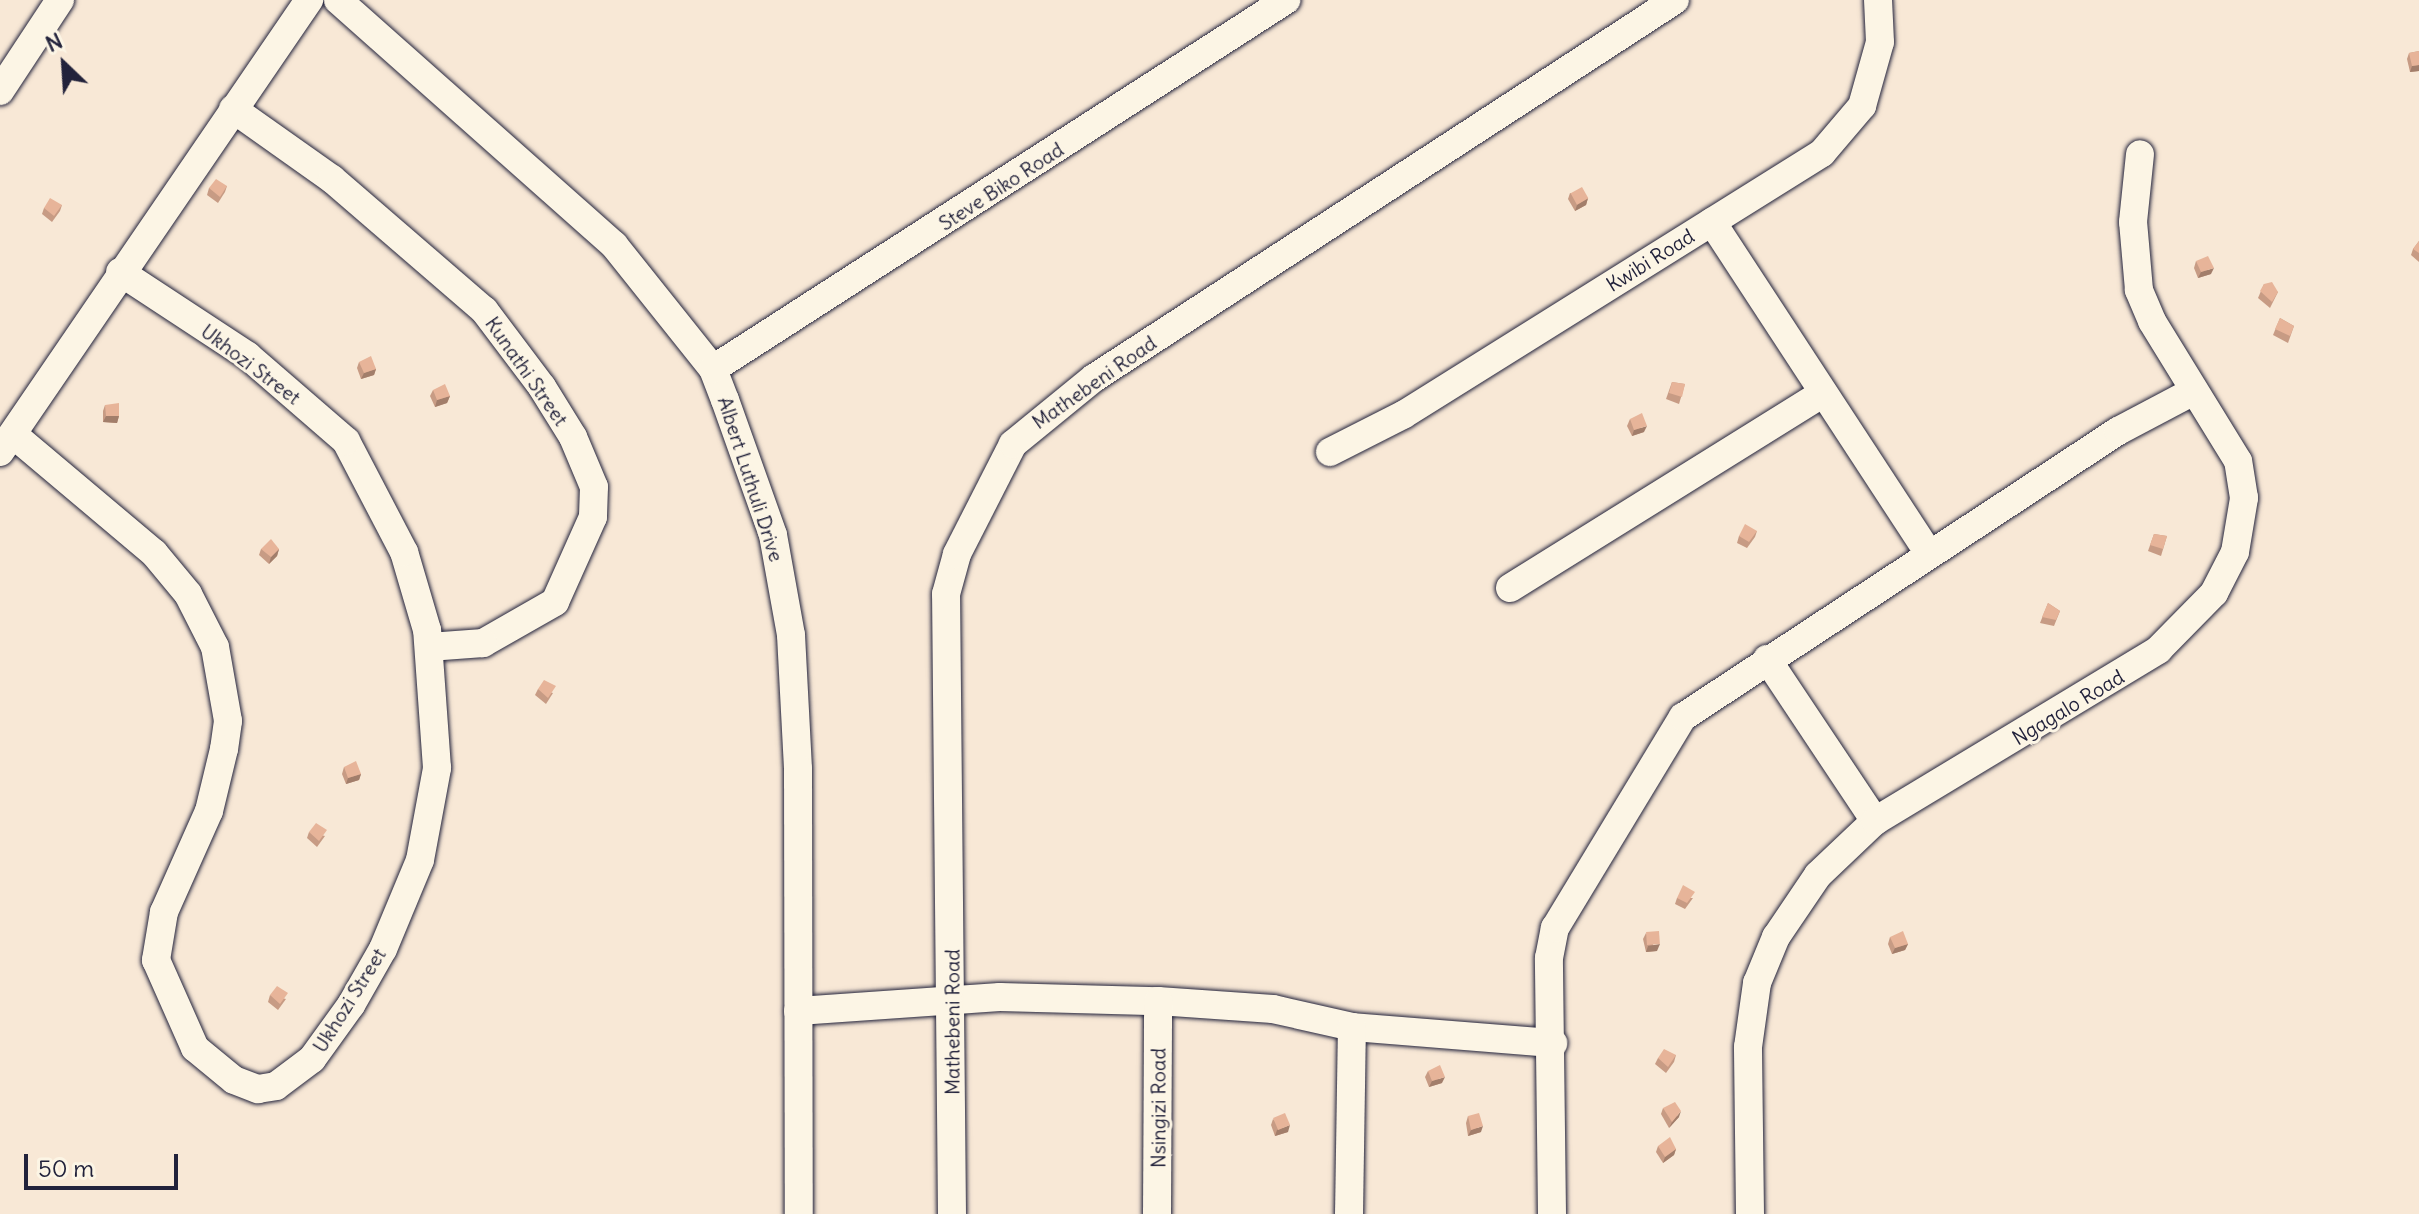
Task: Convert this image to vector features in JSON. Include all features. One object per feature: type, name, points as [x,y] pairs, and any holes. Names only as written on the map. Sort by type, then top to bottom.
[{"type":"street","points":[[0,91],[60,0]]},
{"type":"street","points":[[7,444],[120,272],[309,0]]},
{"type":"street","name":"Albert Luthuli Drive","points":[[338,0],[614,245],[713,369],[773,535],[785,591],[798,769],[799,1214]]},
{"type":"street","name":"Steve Biko Road","points":[[713,369],[1286,0]]},
{"type":"street","name":"Mathebeni Road","points":[[952,1214],[953,1000],[946,594],[957,554],[1013,444],[1094,378],[1675,0]]},
{"type":"street","name":"Kwibi Road","points":[[1330,452],[1403,415],[1822,153],[1846,128],[1873,74],[1880,42],[1878,0]]},
{"type":"street","name":"Kunathi Street","points":[[233,109],[344,189],[484,310],[557,412],[594,487],[593,517],[555,602],[498,637],[429,647]]},
{"type":"street","name":"Ngagalo Road","points":[[1750,1214],[1748,1047],[1761,970],[1818,875],[1875,821],[2148,657],[2214,593],[2235,552],[2244,487],[2238,461],[2194,391],[2139,290],[2133,222],[2140,154]]},
{"type":"street","points":[[1712,222],[1929,553]]},
{"type":"street","name":"Ukhozi Street","points":[[7,444],[154,553],[188,594],[215,647],[228,721],[224,749],[209,811],[164,912],[156,960],[195,1048],[246,1085],[276,1086],[312,1059],[357,994],[407,896],[435,793],[437,722],[429,647],[404,552],[346,441],[248,356],[120,272]]},
{"type":"street","points":[[1552,1214],[1553,1043],[1549,958],[1561,915],[1683,717],[2118,431],[2194,391]]},
{"type":"street","points":[[1510,588],[1823,393]]},
{"type":"street","points":[[1767,659],[1875,821]]},
{"type":"street","points":[[798,1011],[953,1000],[1158,1001],[1273,1009],[1352,1027],[1553,1043]]},
{"type":"street","name":"Nsingizi Road","points":[[1157,1214],[1158,1001]]},
{"type":"street","points":[[1349,1214],[1352,1027]]},
{"type":"building","points":[[2419,51],[2419,65],[2412,66],[2409,53]]},
{"type":"building","points":[[216,179],[227,186],[220,197],[209,188]]},
{"type":"building","points":[[1582,187],[1588,198],[1577,205],[1571,193]]},
{"type":"building","points":[[50,198],[62,205],[54,216],[44,208]]},
{"type":"building","points":[[2208,256],[2214,268],[2201,272],[2196,261]]},
{"type":"building","points":[[2272,282],[2278,292],[2272,302],[2260,291],[2264,284]]},
{"type":"building","points":[[2280,318],[2294,326],[2290,336],[2275,329]]},
{"type":"building","points":[[371,356],[376,369],[364,373],[359,362]]},
{"type":"building","points":[[1672,382],[1685,384],[1682,397],[1669,393]]},
{"type":"building","points":[[445,384],[450,396],[437,400],[433,390]]},
{"type":"building","points":[[119,403],[119,416],[106,416],[105,405]]},
{"type":"building","points":[[1642,413],[1647,426],[1634,430],[1630,419]]},
{"type":"building","points":[[1745,524],[1757,531],[1749,542],[1739,536]]},
{"type":"building","points":[[2154,534],[2167,536],[2163,549],[2150,545]]},
{"type":"building","points":[[271,539],[279,549],[271,557],[261,549]]},
{"type":"building","points":[[2048,603],[2060,611],[2056,620],[2042,617]]},
{"type":"building","points":[[544,680],[556,686],[548,698],[538,689]]},
{"type":"building","points":[[356,761],[361,774],[348,778],[344,767]]},
{"type":"building","points":[[316,823],[327,830],[319,841],[309,832]]},
{"type":"building","points":[[1683,885],[1695,892],[1687,903],[1677,898]]},
{"type":"building","points":[[1659,931],[1660,944],[1647,945],[1646,932]]},
{"type":"building","points":[[1903,931],[1908,944],[1895,948],[1890,937]]},
{"type":"building","points":[[277,986],[288,993],[280,1004],[270,995]]},
{"type":"building","points":[[1664,1049],[1676,1055],[1668,1067],[1658,1058]]},
{"type":"building","points":[[1440,1065],[1445,1077],[1432,1081],[1428,1071]]},
{"type":"building","points":[[1675,1102],[1681,1111],[1672,1122],[1663,1108]]},
{"type":"building","points":[[1285,1113],[1290,1125],[1278,1130],[1273,1118]]},
{"type":"building","points":[[1479,1113],[1483,1126],[1471,1130],[1468,1116]]},
{"type":"building","points":[[1670,1137],[1676,1149],[1665,1157],[1658,1146]]}]
